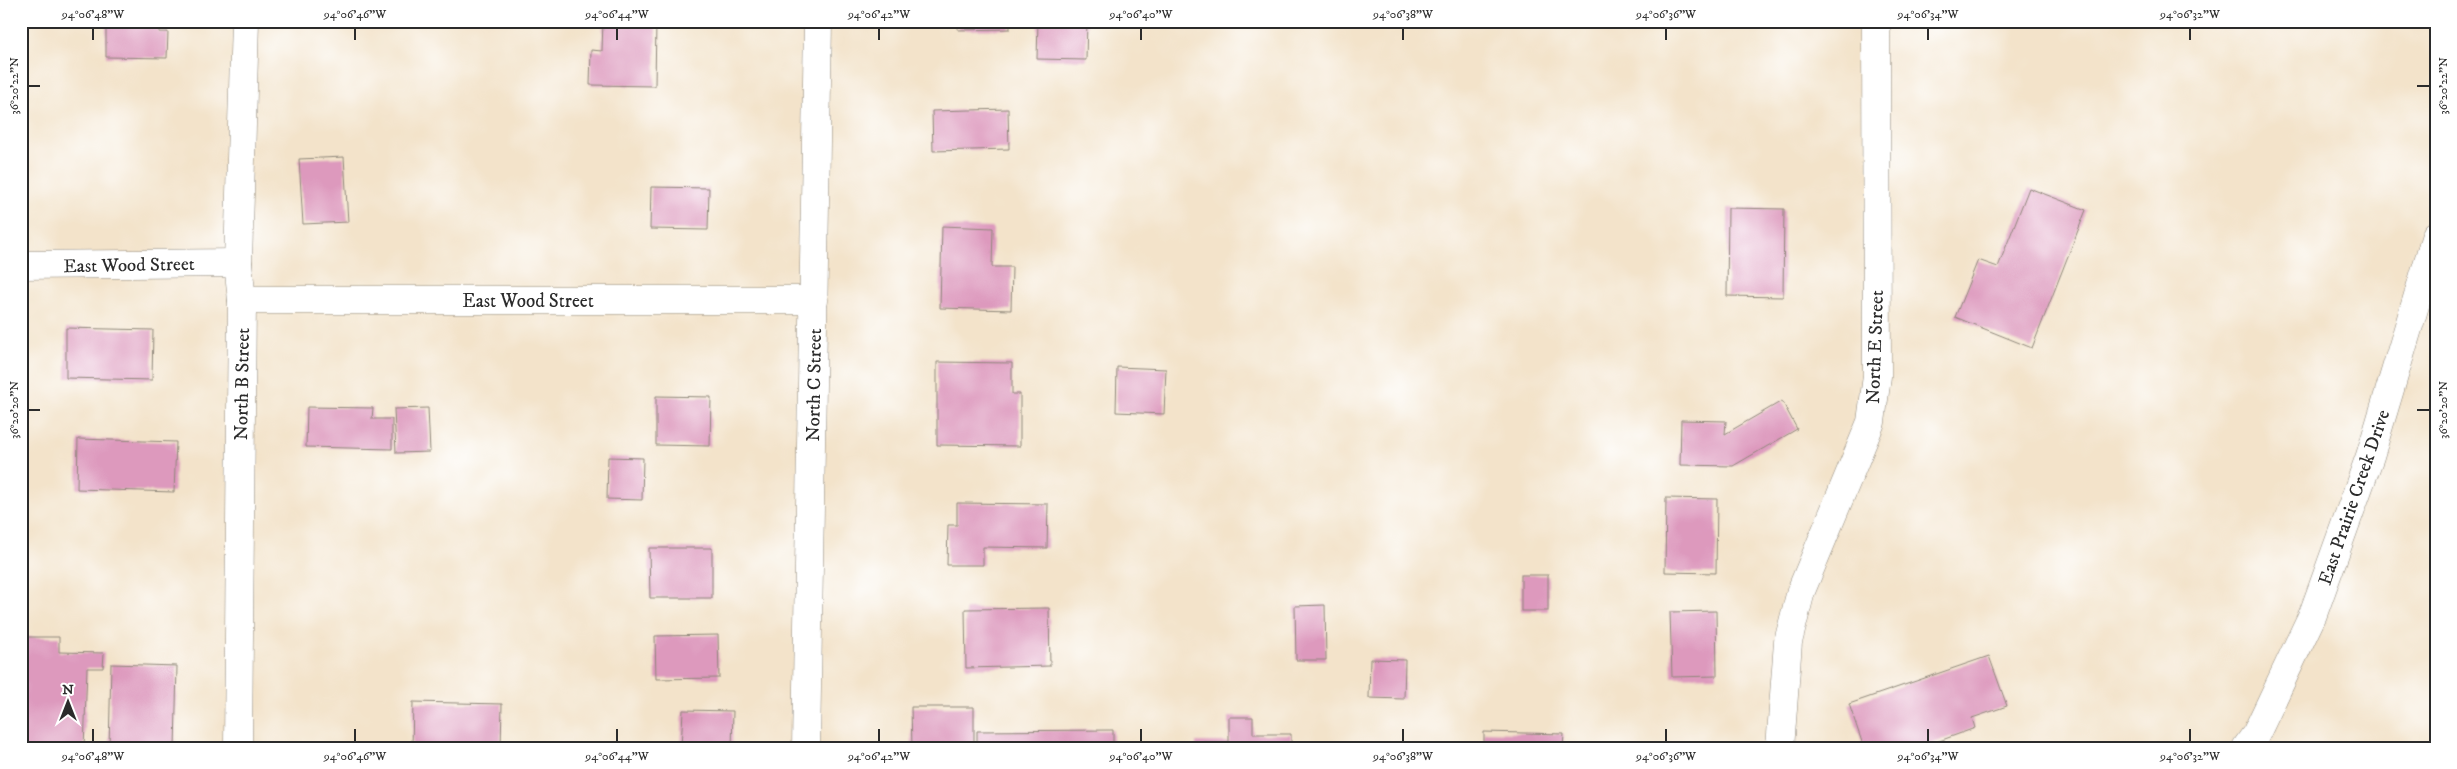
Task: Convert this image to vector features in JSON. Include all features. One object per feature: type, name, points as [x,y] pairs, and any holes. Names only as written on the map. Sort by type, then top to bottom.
[{"type":"street","name":"North B Street","points":[[238,748],[242,300],[238,262],[245,21]]},
{"type":"street","name":"North C Street","points":[[806,748],[818,21]]},
{"type":"street","name":"North E Street","points":[[1780,748],[1788,642],[1801,591],[1871,422],[1877,376],[1876,21]]},
{"type":"street","name":"East Prairie Creek Drive","points":[[2246,748],[2256,734],[2313,614],[2370,456],[2436,235]]},
{"type":"street","name":"East Wood Street","points":[[21,265],[238,262]]},
{"type":"street","name":"East Wood Street","points":[[242,300],[814,300]]},
{"type":"building","points":[[106,21],[159,21],[159,32],[168,32],[167,58],[106,57]]},
{"type":"building","points":[[603,21],[656,22],[655,86],[590,85],[591,50],[602,51]]},
{"type":"building","points":[[958,21],[1010,21],[1010,29],[958,30]]},
{"type":"building","points":[[1038,21],[1087,21],[1086,60],[1037,59]]},
{"type":"building","points":[[1008,109],[1009,149],[933,151],[932,111]]},
{"type":"building","points":[[344,157],[348,222],[303,224],[299,159]]},
{"type":"building","points":[[651,187],[709,188],[708,230],[650,229]]},
{"type":"building","points":[[2029,188],[2086,210],[2032,348],[1955,317],[1978,260],[1998,267]]},
{"type":"building","points":[[1728,208],[1784,209],[1783,297],[1727,296]]},
{"type":"building","points":[[942,226],[993,228],[992,267],[1012,267],[1011,310],[940,308]]},
{"type":"building","points":[[66,328],[153,330],[152,380],[66,378]]},
{"type":"building","points":[[937,362],[1012,363],[1012,394],[1020,394],[1020,446],[937,445]]},
{"type":"building","points":[[1117,367],[1166,369],[1164,414],[1116,412]]},
{"type":"building","points":[[656,396],[711,397],[710,446],[656,445]]},
{"type":"building","points":[[1782,401],[1797,429],[1733,466],[1680,465],[1681,420],[1726,421],[1725,434]]},
{"type":"building","points":[[307,407],[373,408],[372,419],[392,419],[392,449],[306,447]]},
{"type":"building","points":[[428,408],[430,452],[396,453],[394,409]]},
{"type":"building","points":[[78,439],[176,442],[174,492],[77,489]]},
{"type":"building","points":[[608,457],[643,458],[642,500],[607,499]]},
{"type":"building","points":[[1666,498],[1717,499],[1716,573],[1665,572]]},
{"type":"building","points":[[957,503],[1048,504],[1047,548],[983,547],[983,565],[947,565],[948,525],[957,525]]},
{"type":"building","points":[[649,548],[712,548],[712,598],[650,598]]},
{"type":"building","points":[[1521,575],[1548,575],[1548,611],[1521,611]]},
{"type":"building","points":[[1325,605],[1326,660],[1296,660],[1295,606]]},
{"type":"building","points":[[1049,608],[1050,666],[966,668],[965,609]]},
{"type":"building","points":[[1716,611],[1717,676],[1672,677],[1670,612]]},
{"type":"building","points":[[718,635],[719,678],[656,679],[655,636]]},
{"type":"building","points":[[21,637],[59,637],[59,652],[104,653],[103,668],[87,668],[84,748],[21,748]]},
{"type":"building","points":[[1989,656],[2007,706],[1972,718],[1975,728],[1920,748],[1864,748],[1849,704]]},
{"type":"building","points":[[1370,659],[1405,660],[1404,699],[1369,698]]},
{"type":"building","points":[[111,664],[177,666],[175,748],[109,748]]},
{"type":"building","points":[[413,702],[502,704],[501,748],[412,748]]},
{"type":"building","points":[[911,707],[974,707],[974,748],[912,748]]},
{"type":"building","points":[[683,710],[733,711],[732,748],[681,748]]},
{"type":"building","points":[[1229,717],[1253,717],[1253,734],[1291,734],[1291,748],[1196,748],[1196,742],[1229,742]]},
{"type":"building","points":[[1113,730],[1113,748],[977,748],[977,731]]},
{"type":"building","points":[[1484,732],[1564,734],[1563,748],[1484,748]]}]
